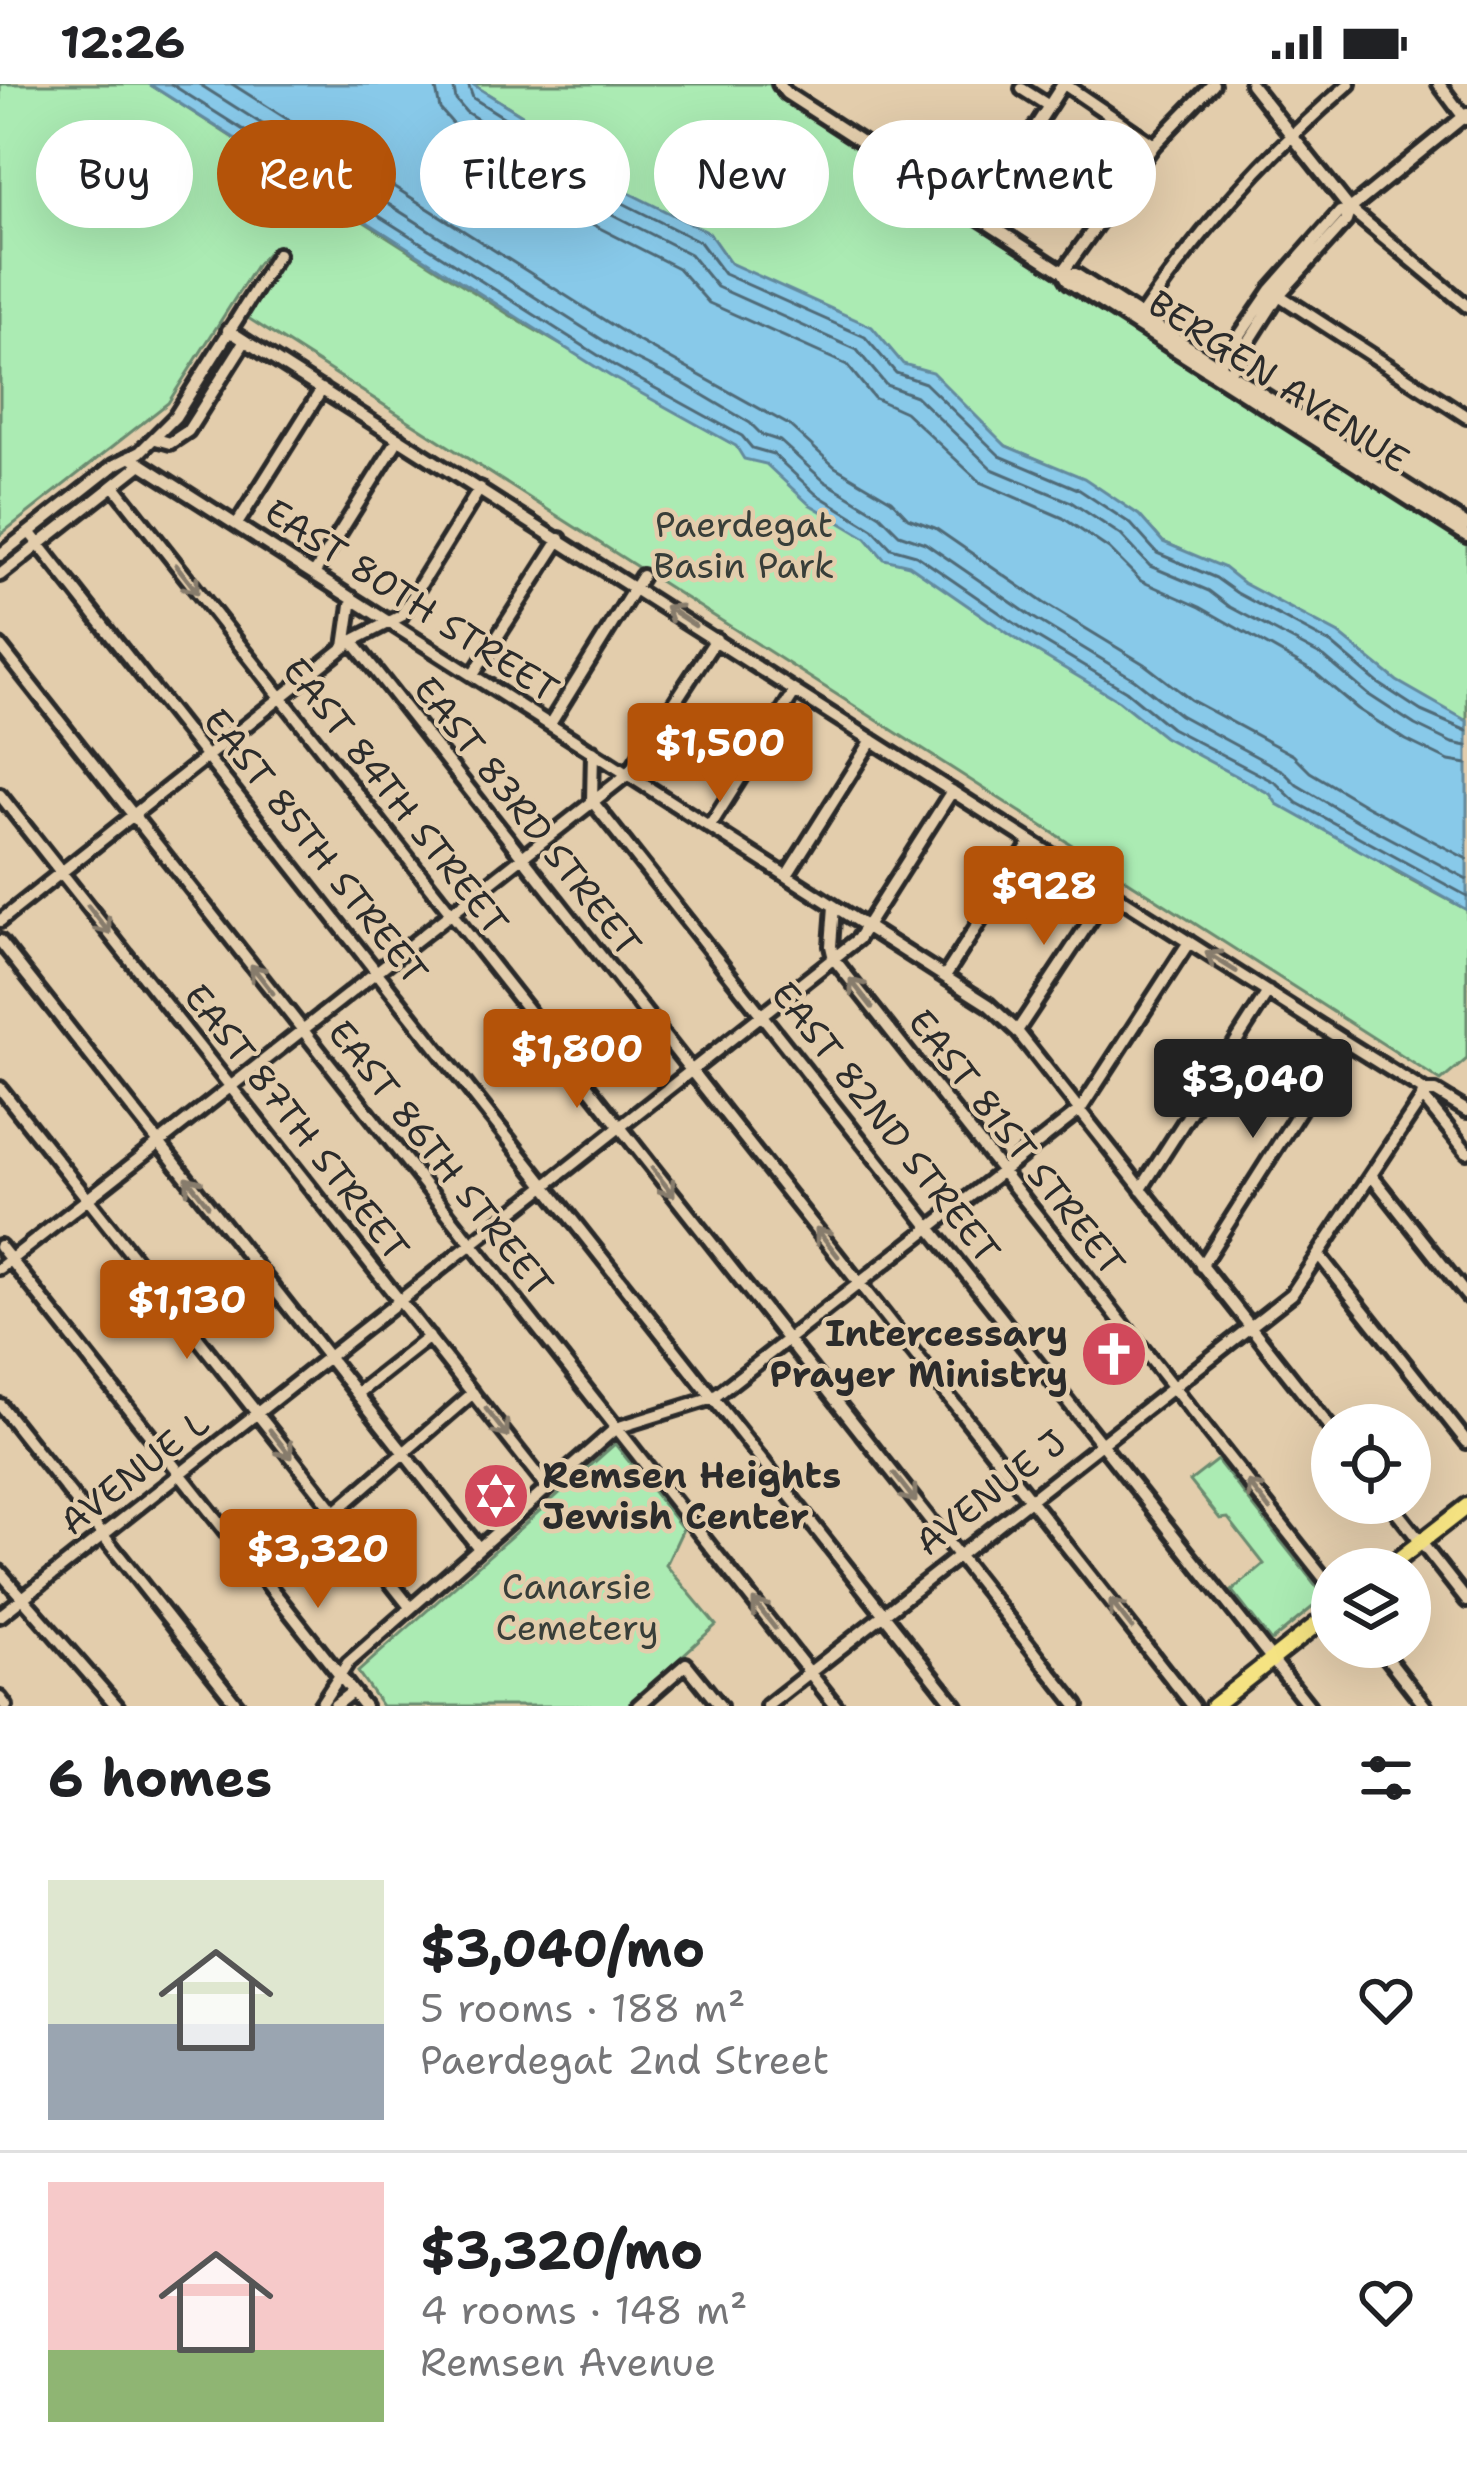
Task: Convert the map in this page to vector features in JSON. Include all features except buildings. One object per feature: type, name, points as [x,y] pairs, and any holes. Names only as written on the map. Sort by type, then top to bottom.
[{"type":"main road","points":[[1413,1548],[1467,1505]]},
{"type":"main road","points":[[1214,1706],[1311,1628]]},
{"type":"street","name":"BERGEN AVENUE","points":[[779,84],[853,135]]},
{"type":"street","points":[[1039,120],[1063,84],[1117,120]]},
{"type":"street","points":[[1156,143],[1213,84]]},
{"type":"street","points":[[1251,84],[1350,209],[1467,306]]},
{"type":"street","points":[[1138,321],[1216,213],[1291,134],[1349,84]]},
{"type":"street","points":[[1221,375],[1275,293],[1346,221],[1350,209],[1466,117],[1439,84]]},
{"type":"street","points":[[1022,89],[1048,106]]},
{"type":"street","name":"BERGEN AVENUE","points":[[998,228],[1063,272],[1075,274],[1138,321],[1467,536]]},
{"type":"street","points":[[1063,272],[1095,228]]},
{"type":"street","points":[[0,574],[115,487],[175,417],[278,254]]},
{"type":"street","points":[[1275,293],[1467,417]]},
{"type":"street","points":[[228,330],[560,539],[639,581],[795,691],[1425,1094],[1467,1152]]},
{"type":"street","points":[[156,439],[170,443],[188,431],[245,341]]},
{"type":"street","name":"BERGEN AVENUE","points":[[1221,375],[1467,525]]},
{"type":"street","points":[[237,524],[322,389]]},
{"type":"street","points":[[314,574],[399,438]]},
{"type":"street","points":[[0,555],[135,461]]},
{"type":"street","name":"EAST 80TH STREET","points":[[135,461],[989,1005],[1017,1031],[1311,1404]]},
{"type":"street","name":"EAST 84TH STREET","points":[[115,487],[1077,1706]]},
{"type":"street","points":[[0,921],[348,644],[403,613],[480,488]]},
{"type":"street","name":"EAST 85TH STREET","points":[[29,532],[956,1706]]},
{"type":"street","points":[[472,675],[560,539]]},
{"type":"street","points":[[550,724],[639,581]]},
{"type":"street","points":[[348,644],[352,598]]},
{"type":"street","points":[[5,1264],[628,774],[716,639]]},
{"type":"street","name":"EAST 83RD STREET","points":[[348,644],[522,856],[1193,1706]]},
{"type":"street","name":"EAST 86TH STREET","points":[[0,646],[836,1706]]},
{"type":"street","points":[[710,826],[795,691]]},
{"type":"street","points":[[787,875],[872,740]]},
{"type":"street","points":[[592,751],[592,801]]},
{"type":"street","name":"AVENUE L","points":[[0,1616],[858,939],[952,790]]},
{"type":"street","name":"EAST 87TH STREET","points":[[0,795],[546,1486]]},
{"type":"street","name":"EAST 82ND STREET","points":[[592,801],[1309,1706]]},
{"type":"street","points":[[945,976],[1031,842]]},
{"type":"street","points":[[1017,1031],[1110,891]]},
{"type":"street","points":[[834,906],[830,946],[834,958]]},
{"type":"street","points":[[0,941],[478,1547]]},
{"type":"street","points":[[320,1706],[348,1663],[616,1428],[713,1398],[1080,1110],[1189,942]]},
{"type":"street","name":"EAST 81ST STREET","points":[[834,958],[1311,1561]]},
{"type":"street","points":[[1142,1189],[1268,992]]},
{"type":"street","points":[[1202,1265],[1344,1041]]},
{"type":"street","points":[[0,1088],[410,1607]]},
{"type":"street","points":[[1425,1094],[1436,1092],[1467,1111]]},
{"type":"street","name":"AVENUE J","points":[[767,1706],[1292,1294],[1425,1094]]},
{"type":"street","points":[[1371,1174],[1467,1296]]},
{"type":"street","points":[[0,1246],[5,1264],[364,1706]]},
{"type":"street","points":[[1319,1255],[1467,1442]]},
{"type":"street","points":[[358,1394],[429,1337]]},
{"type":"street","points":[[261,1576],[473,1393]]},
{"type":"street","points":[[0,1405],[238,1706]]},
{"type":"street","points":[[1407,1524],[1467,1601]]},
{"type":"street","points":[[0,1572],[116,1706]]},
{"type":"street","points":[[638,1706],[686,1664],[719,1706]]},
{"type":"street","points":[[1395,1668],[1425,1706]]},
{"type":"street","points":[[334,1706],[352,1692]]},
{"type":"street","points":[[0,1698],[6,1706]]},
{"type":"green space","name":"Paerdegat Basin Park","points":[[0,84],[149,84],[217,128],[217,228],[374,228],[519,321],[766,463],[1398,873],[1467,910],[1467,1059],[1441,1081],[248,318],[284,256],[273,247],[257,264],[168,403],[0,535]]},
{"type":"green space","points":[[472,84],[779,84],[853,131],[853,228],[1004,228],[1467,525],[1467,734],[1044,462],[1006,446],[974,417],[677,228],[829,228],[829,120],[654,120],[654,213],[630,197],[630,120],[530,120]]},
{"type":"green space","name":"Canarsie Cemetery","points":[[615,1444],[683,1529],[666,1565],[716,1625],[627,1706],[382,1706],[358,1672]]},
{"type":"green space","points":[[1217,1460],[1311,1579],[1311,1608],[1271,1641],[1232,1591],[1264,1564],[1228,1518],[1220,1519],[1190,1481]]},
{"type":"water","points":[[149,84],[472,84],[530,120],[420,120],[420,228],[630,228],[630,194],[654,206],[654,228],[699,228],[709,233],[730,263],[872,327],[903,364],[932,372],[1006,446],[1084,478],[1139,515],[1163,542],[1223,567],[1243,583],[1339,634],[1397,681],[1467,721],[1467,910],[1164,737],[1119,701],[1019,641],[909,565],[884,559],[866,538],[809,504],[766,464],[744,459],[736,446],[610,376],[376,228],[396,228],[396,120],[217,120],[217,127]]},
{"type":"place","name":"Intercessary Prayer Ministry","points":[[1114,1354]]},
{"type":"place","name":"Remsen Heights Jewish Center","points":[[496,1496]]}]
